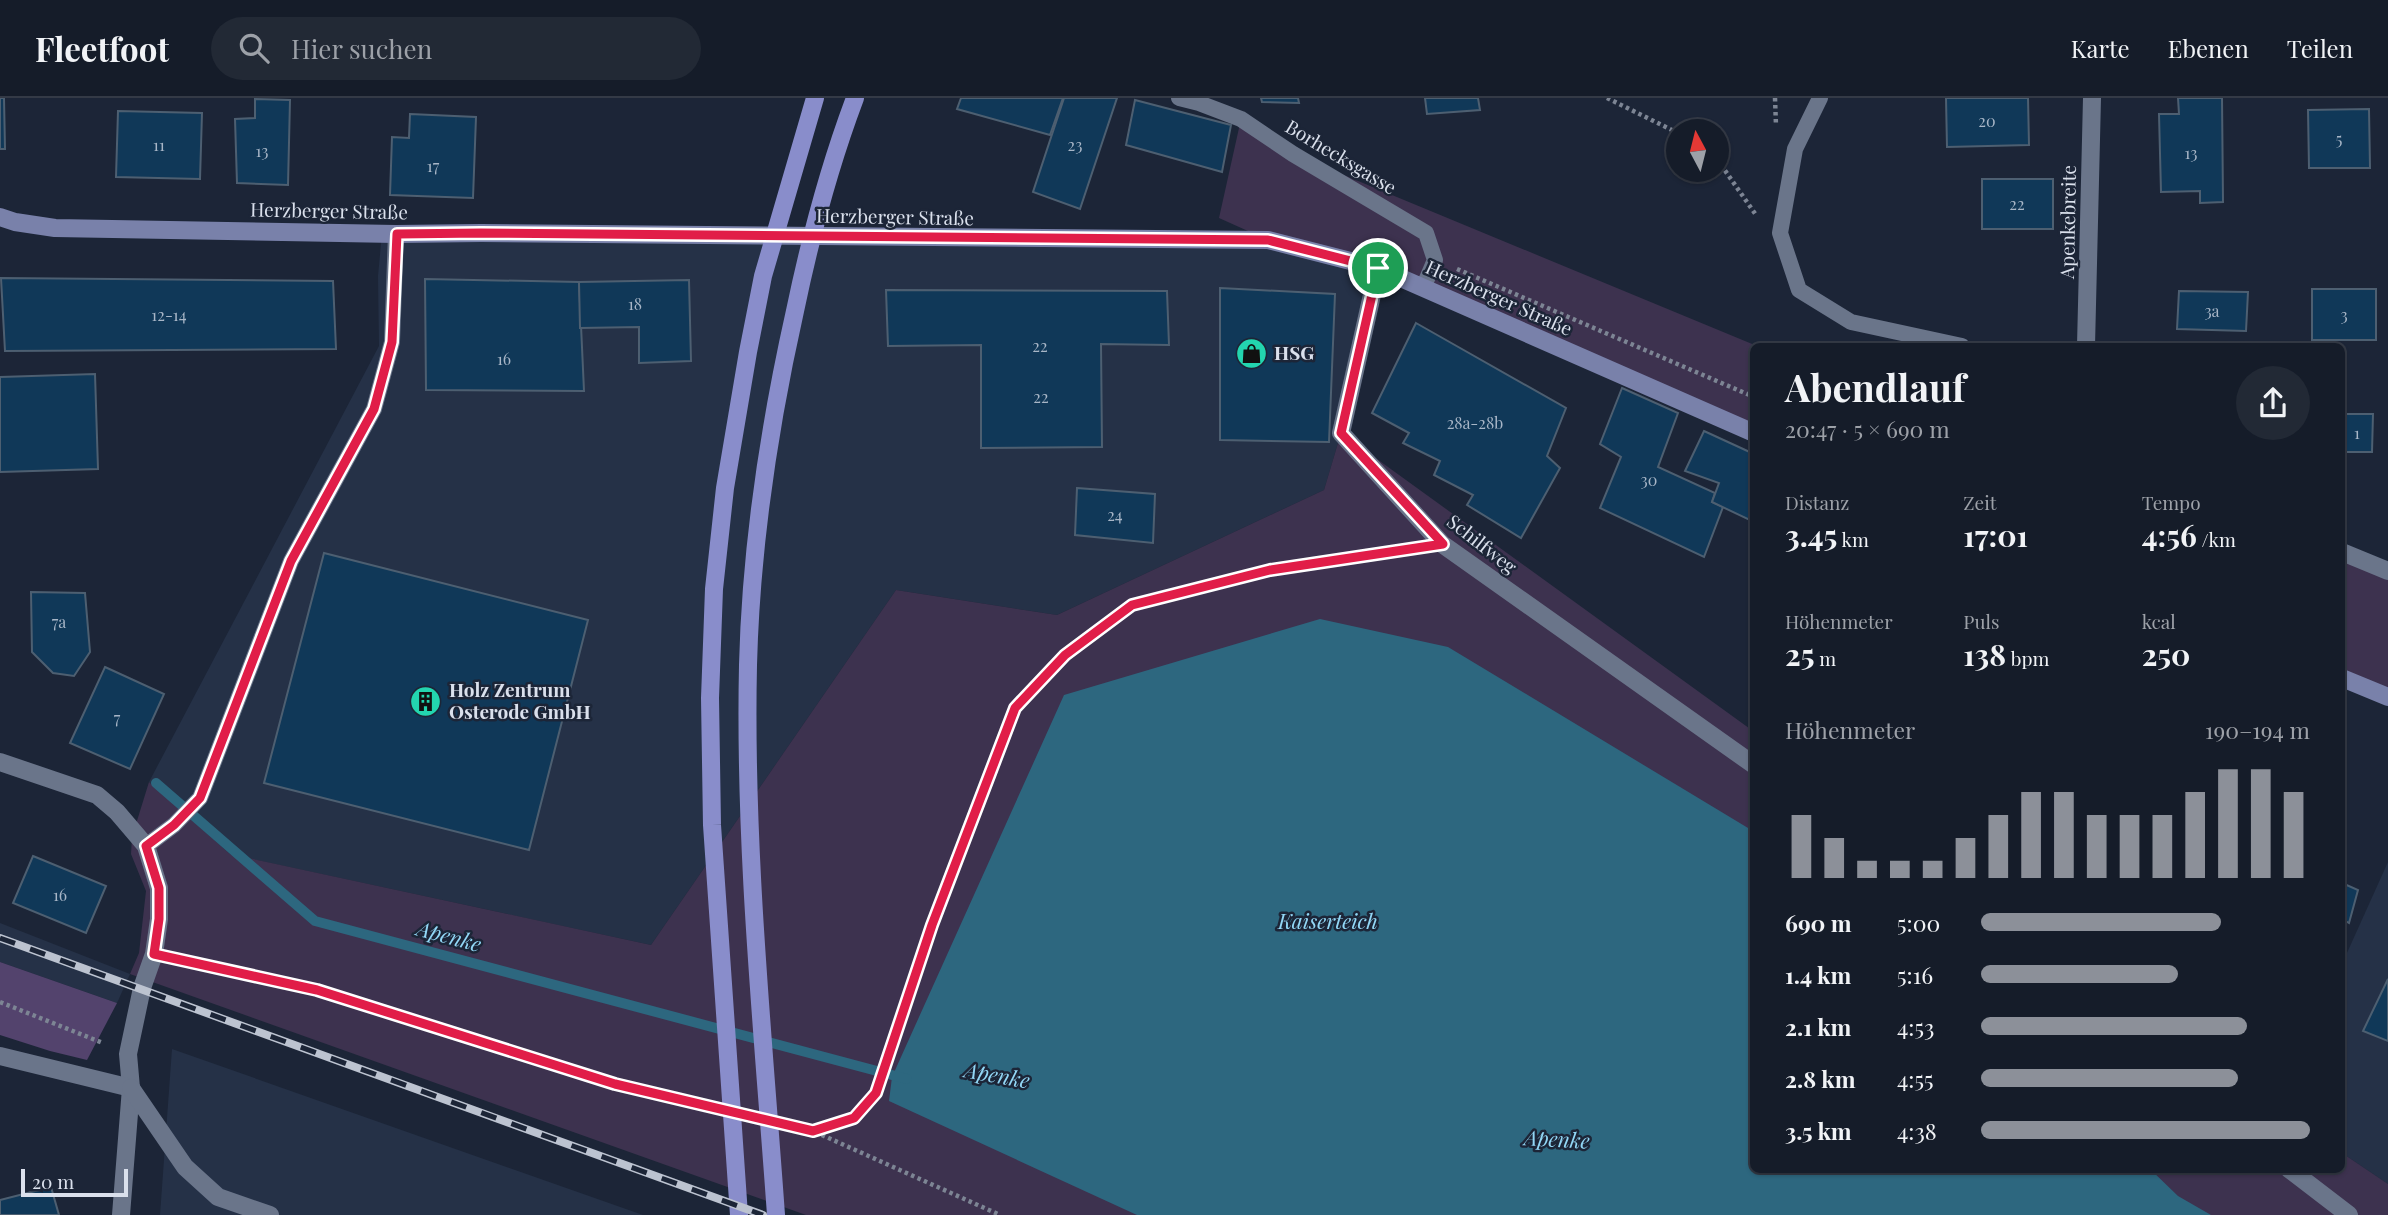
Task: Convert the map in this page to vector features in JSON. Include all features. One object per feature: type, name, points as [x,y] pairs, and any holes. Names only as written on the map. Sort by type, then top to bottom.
[{"type":"main road","points":[[739,1215],[712,825],[710,698],[714,589],[725,488],[763,276],[815,98]]},
{"type":"main road","points":[[776,1215],[748,771],[751,603],[759,514],[784,359],[810,240],[855,100]]},
{"type":"street","name":"Apenkebreite","points":[[2085,343],[2092,98]]},
{"type":"street","name":"Herzberger Straße","points":[[0,217],[55,228],[397,234],[1268,240],[1378,268],[1750,431]]},
{"type":"street","name":"Schilfweg","points":[[1378,268],[1341,433],[1443,544],[1750,762]]},
{"type":"street","points":[[2345,553],[2388,571]]},
{"type":"street","points":[[2345,679],[2388,697]]},
{"type":"street","points":[[0,762],[97,795],[117,812],[146,846],[159,888],[159,919],[154,954],[142,988],[128,1054],[131,1088],[121,1215]]},
{"type":"street","points":[[0,1056],[131,1088],[185,1167],[218,1197],[270,1215]]},
{"type":"street","points":[[2294,1173],[2349,1215]]},
{"type":"lane","name":"Borhecksgasse","points":[[1179,98],[1241,119],[1293,154],[1426,233],[1435,260],[1423,288]]},
{"type":"lane","points":[[1820,98],[1795,149],[1780,233],[1798,290],[1851,322],[1948,343]]},
{"type":"lane","points":[[146,846],[174,825],[200,798],[291,561],[374,409],[392,342],[397,234]]},
{"type":"path","points":[[1606,98],[1666,127]]},
{"type":"path","points":[[1729,174],[1769,236],[1780,233]]},
{"type":"path","points":[[813,1131],[854,1118],[876,1093],[932,925],[1015,708],[1065,655],[1132,605],[1270,570],[1443,544]]},
{"type":"path","points":[[154,954],[317,990],[615,1084],[707,1106]]},
{"type":"path","points":[[0,1002],[128,1054]]},
{"type":"path","points":[[786,1125],[813,1131],[1000,1215]]},
{"type":"shaded area","points":[[1241,119],[1293,154],[1750,343],[1750,432],[1423,288],[1268,240],[1219,218]]},
{"type":"shaded area","points":[[382,233],[1268,240],[1378,268],[1341,433],[1324,490],[1057,615],[896,590],[651,945],[229,854],[149,782],[379,346],[378,276]]},
{"type":"shaded area","points":[[1341,433],[1750,729],[1750,1173],[2345,1173],[2345,1155],[2388,1184],[2388,1215],[806,1215],[130,974],[139,953],[146,891],[131,854],[132,837],[149,782],[230,854],[651,945],[896,590],[1057,615],[1324,490]]},
{"type":"shaded area","points":[[2345,553],[2388,571],[2388,697],[2345,679]]},
{"type":"shaded area","points":[[2388,862],[2388,1184],[2345,1155],[2345,957]]},
{"type":"shaded area","points":[[0,923],[130,974],[117,1003],[0,962]]},
{"type":"shaded area","points":[[0,962],[117,1003],[87,1060],[0,1035]]},
{"type":"shaded area","points":[[172,1049],[643,1215],[160,1215]]},
{"type":"water","name":"Kaiserteich","points":[[1320,619],[1448,647],[1750,829],[1750,1173],[2154,1173],[2178,1196],[2211,1215],[1137,1215],[889,1101],[892,1077],[1064,695]]},
{"type":"building","points":[[0,98],[4,98],[5,149],[0,149]]},
{"type":"building","points":[[961,98],[1063,98],[1050,135],[957,109]]},
{"type":"building","points":[[1064,98],[1117,98],[1080,209],[1033,192]]},
{"type":"building","points":[[1261,98],[1298,98],[1299,103],[1262,102]]},
{"type":"building","points":[[1425,98],[1478,98],[1480,110],[1427,114]]},
{"type":"building","points":[[1946,98],[2028,98],[2029,145],[1947,147]]},
{"type":"building","points":[[2178,98],[2222,98],[2223,202],[2200,203],[2200,191],[2161,192],[2159,114],[2179,114]]},
{"type":"building","points":[[255,99],[290,100],[288,185],[237,183],[235,119],[255,118]]},
{"type":"building","points":[[1135,100],[1231,125],[1222,172],[1126,145]]},
{"type":"building","points":[[2369,109],[2370,168],[2309,168],[2308,110]]},
{"type":"building","points":[[118,111],[202,113],[200,179],[116,177]]},
{"type":"building","points":[[410,114],[476,117],[473,198],[390,195],[392,137],[409,138]]},
{"type":"building","points":[[1982,179],[2053,179],[2053,229],[1982,229]]},
{"type":"building","points":[[1,278],[333,281],[336,349],[5,351]]},
{"type":"building","points":[[425,279],[579,282],[584,391],[426,390]]},
{"type":"building","points":[[689,280],[691,361],[639,363],[639,327],[580,328],[579,282]]},
{"type":"building","points":[[1220,288],[1335,294],[1329,442],[1220,440]]},
{"type":"building","points":[[2312,289],[2376,289],[2376,340],[2312,340]]},
{"type":"building","points":[[886,290],[1167,291],[1169,345],[1101,344],[1102,447],[981,448],[981,345],[888,346]]},
{"type":"building","points":[[2179,291],[2248,292],[2246,331],[2177,329]]},
{"type":"building","points":[[1416,323],[1566,408],[1547,456],[1560,468],[1521,538],[1467,505],[1473,495],[1434,475],[1440,461],[1403,443],[1409,433],[1372,413]]},
{"type":"building","points":[[95,374],[98,469],[0,472],[0,377]]},
{"type":"building","points":[[1622,388],[1678,413],[1658,467],[1715,493],[1712,502],[1723,507],[1704,557],[1600,508],[1621,457],[1600,444]]},
{"type":"building","points":[[2345,414],[2373,414],[2372,452],[2345,452]]},
{"type":"building","points":[[1704,431],[1750,452],[1750,520],[1712,502],[1719,483],[1685,471]]},
{"type":"building","points":[[1077,488],[1155,494],[1153,543],[1075,535]]},
{"type":"building","name":"Holz Zentrum Osterode GmbH","points":[[324,553],[588,620],[529,850],[264,783]]},
{"type":"building","points":[[31,592],[85,593],[90,652],[74,676],[53,673],[32,652]]},
{"type":"building","points":[[105,667],[164,694],[130,769],[70,743]]},
{"type":"building","points":[[33,856],[106,886],[86,933],[13,903]]},
{"type":"building","points":[[2345,884],[2358,890],[2349,923],[2345,921]]},
{"type":"building","points":[[2388,979],[2388,1041],[2363,1031]]},
{"type":"building","points":[[51,1187],[59,1215],[0,1215],[0,1200]]},
{"type":"waterway","name":"Apenke","points":[[156,783],[315,921],[907,1079]]},
{"type":"railway","points":[[0,938],[763,1215]]},
{"type":"place","name":"HSG","points":[[1251,353]]},
{"type":"place","name":"Holz Zentrum Osterode GmbH","points":[[426,701]]},
{"type":"route","points":[[397,234],[1268,240],[1378,268],[1341,433],[1443,544],[1270,570],[1132,605],[1065,655],[1015,708],[932,925],[876,1093],[854,1118],[813,1131],[615,1084],[317,990],[154,954],[159,919],[159,888],[146,846],[174,825],[200,798],[291,561],[374,409],[392,342],[397,234]]}]
